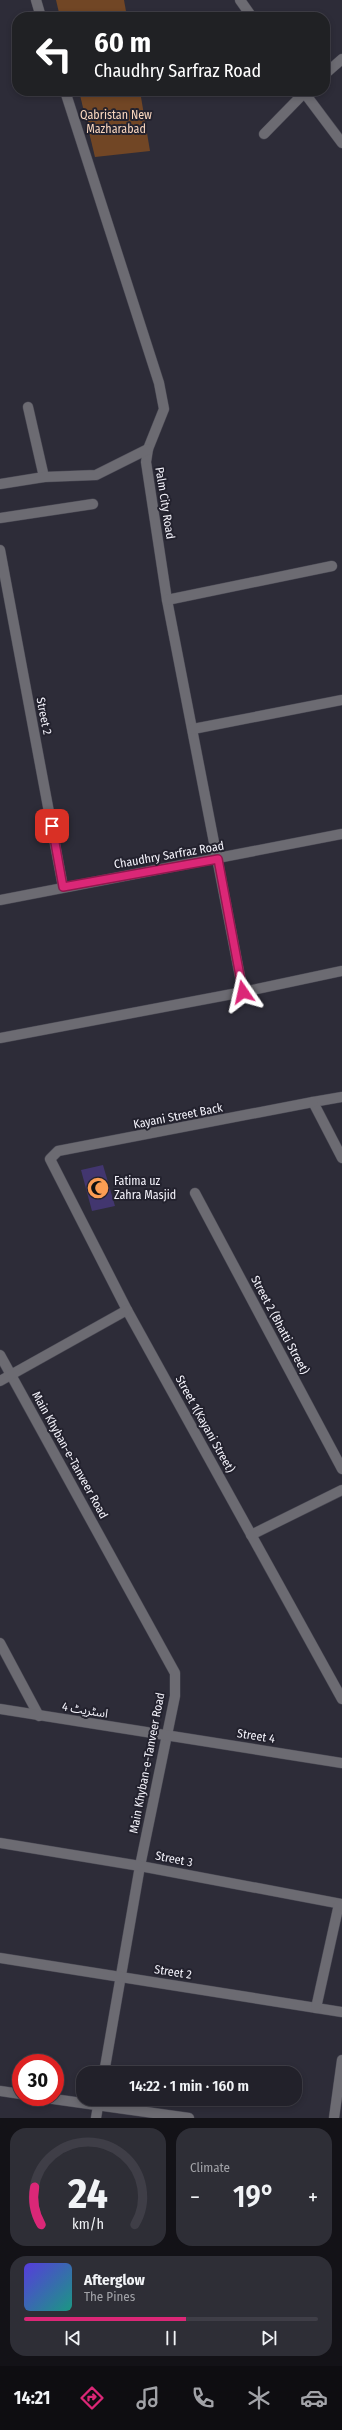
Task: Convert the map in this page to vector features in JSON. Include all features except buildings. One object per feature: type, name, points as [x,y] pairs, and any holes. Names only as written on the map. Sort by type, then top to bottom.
[{"type":"street","points":[[240,0],[248,12]]},
{"type":"street","points":[[330,70],[342,59]]},
{"type":"street","name":"Palm City Road","points":[[66,96],[159,383],[164,409],[148,450],[146,462],[167,600],[243,992]]},
{"type":"street","points":[[264,134],[301,96]]},
{"type":"street","points":[[308,96],[342,143]]},
{"type":"street","points":[[28,407],[44,477]]},
{"type":"street","points":[[0,484],[44,477],[96,476],[148,450]]},
{"type":"street","points":[[0,518],[93,504]]},
{"type":"street","name":"Street 2","points":[[0,550],[63,887]]},
{"type":"street","points":[[167,600],[332,566]]},
{"type":"street","points":[[193,729],[342,700]]},
{"type":"street","name":"Chaudhry Sarfraz Road","points":[[0,900],[342,834]]},
{"type":"street","points":[[0,1038],[243,992],[342,971]]},
{"type":"street","name":"Kayani Street Back","points":[[50,1158],[58,1151],[342,1097]]},
{"type":"street","points":[[313,1102],[342,1158]]},
{"type":"street","name":"Street 1(Kayani Street)","points":[[50,1158],[127,1310],[342,1699]]},
{"type":"street","name":"Street 2 (Bhatti Street)","points":[[195,1194],[342,1469]]},
{"type":"street","points":[[0,1381],[127,1310]]},
{"type":"street","name":"Main Khyban-e-Tanveer Road","points":[[0,1355],[175,1673],[175,1696],[140,1866],[105,2066]]},
{"type":"street","points":[[251,1535],[342,1490]]},
{"type":"street","points":[[0,1643],[40,1716]]},
{"type":"street","name":"اسٹریٹ 4","points":[[0,1709],[166,1736]]},
{"type":"street","name":"Street 4","points":[[166,1736],[342,1763]]},
{"type":"street","name":"Street 3","points":[[0,1843],[140,1866],[340,1904]]},
{"type":"street","points":[[316,2008],[340,1904]]},
{"type":"street","name":"Street 2","points":[[0,1958],[342,2012]]},
{"type":"street","points":[[334,2118],[342,2060]]},
{"type":"street","points":[[0,2091],[12,2093]]},
{"type":"street","points":[[64,2099],[76,2100]]},
{"type":"street","points":[[96,2118],[98,2106]]},
{"type":"street","points":[[122,2106],[189,2118]]},
{"type":"green space","points":[[56,0],[124,0],[126,12],[59,12]]},
{"type":"green space","name":"Qabristan New Mazharabad","points":[[80,96],[141,96],[150,151],[95,157]]},
{"type":"place","name":"Fatima uz Zahra Masjid","points":[[98,1188]]},
{"type":"route","points":[[52,826],[63,887],[218,859],[243,992]]}]
